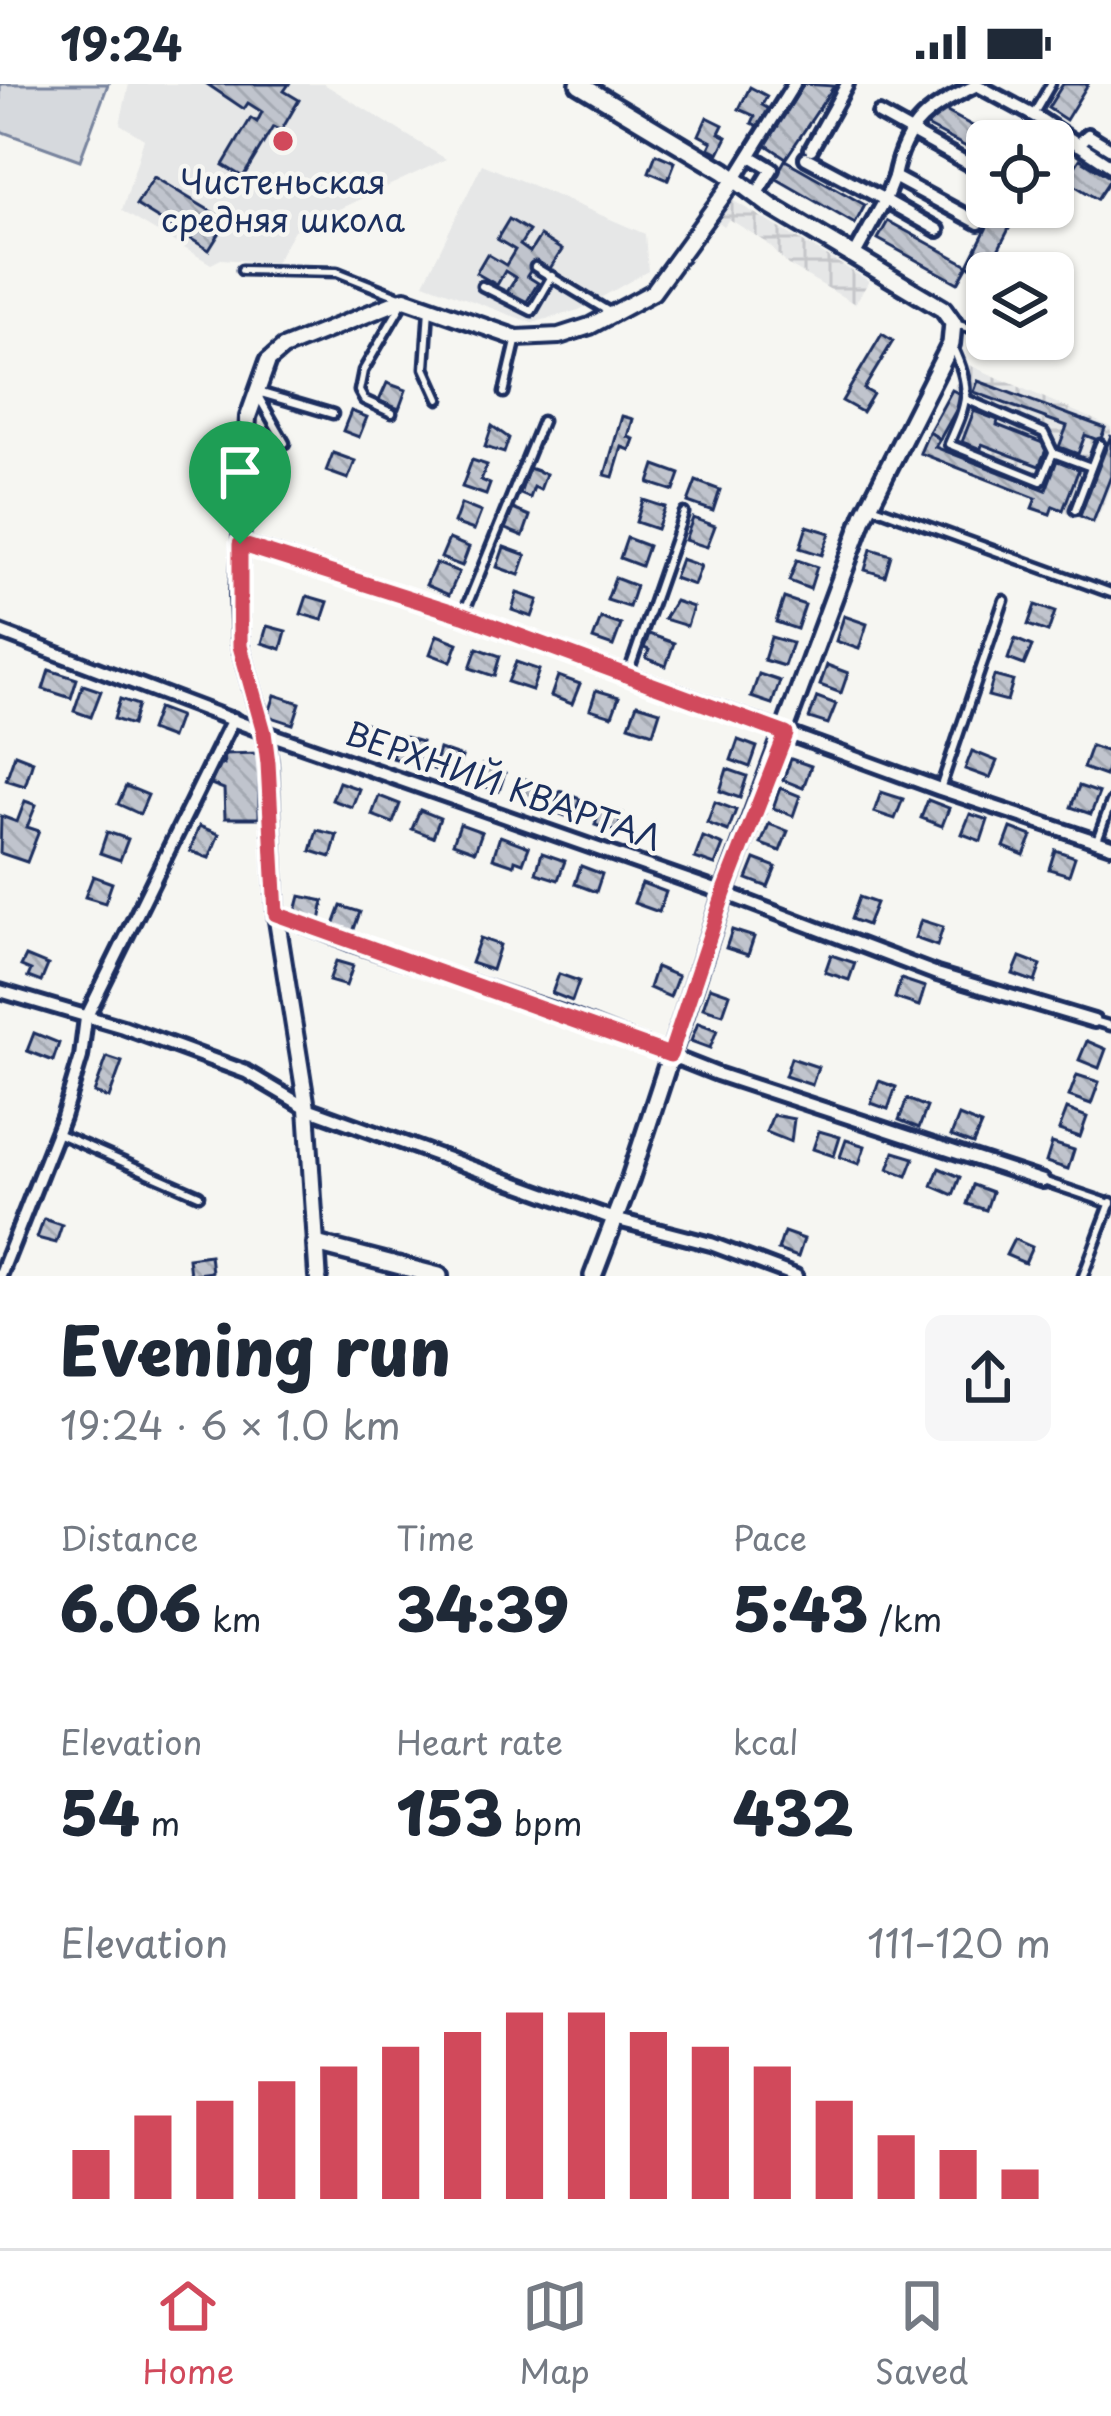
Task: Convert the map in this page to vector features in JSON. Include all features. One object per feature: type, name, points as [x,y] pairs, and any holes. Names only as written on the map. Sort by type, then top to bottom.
[{"type":"main road","points":[[579,84],[740,178],[854,256],[943,308],[952,323],[951,344],[870,505],[724,893],[592,1276]]},
{"type":"main road","points":[[318,1276],[316,1244],[439,1276]]},
{"type":"street","points":[[316,1244],[307,1108],[276,914],[264,732],[240,646],[240,544],[248,417],[255,391],[268,361],[284,348],[405,299],[517,338],[559,335],[614,315],[653,292],[672,271],[740,178],[794,84]]},
{"type":"street","points":[[847,84],[808,153],[938,230]]},
{"type":"street","points":[[854,256],[928,109],[976,85],[1033,115],[1111,166]]},
{"type":"street","points":[[879,114],[966,163]]},
{"type":"street","points":[[1078,145],[1088,135],[1111,149]]},
{"type":"street","points":[[894,177],[966,216]]},
{"type":"street","points":[[240,544],[463,615],[940,789],[1111,846]]},
{"type":"street","name":"ВЕРХНИЙ КВАРТАЛ","points":[[0,632],[938,974],[1094,1021]]},
{"type":"street","points":[[0,1276],[57,1133],[81,1058],[86,1018],[232,719]]},
{"type":"street","points":[[276,914],[670,1055],[1043,1181]]},
{"type":"street","points":[[0,991],[246,1072],[307,1108],[614,1219],[711,1244],[796,1276]]},
{"type":"lane","points":[[1033,115],[1051,84]]},
{"type":"lane","points":[[535,267],[614,315]]},
{"type":"lane","points":[[242,270],[337,272],[405,299],[360,382],[364,400],[392,413]]},
{"type":"lane","points":[[482,286],[532,311],[552,276]]},
{"type":"lane","points":[[429,309],[425,368],[440,399]]},
{"type":"lane","points":[[952,323],[966,327]]},
{"type":"lane","points":[[504,393],[517,338]]},
{"type":"lane","points":[[951,344],[962,366],[968,400],[949,444],[1041,481],[1053,453]]},
{"type":"lane","points":[[255,391],[333,414]]},
{"type":"lane","points":[[255,391],[285,443]]},
{"type":"lane","points":[[968,400],[1044,433],[1053,453],[1091,467]]},
{"type":"lane","points":[[463,615],[542,421]]},
{"type":"lane","points":[[1075,510],[1100,444]]},
{"type":"lane","points":[[870,505],[1111,593]]},
{"type":"lane","points":[[627,676],[684,513]]},
{"type":"lane","points":[[940,789],[1004,600]]},
{"type":"lane","points":[[1097,840],[1111,802]]},
{"type":"lane","points":[[1094,1021],[1111,1026]]},
{"type":"lane","points":[[57,1133],[199,1195]]},
{"type":"lane","points":[[1043,1181],[1110,1204],[1083,1276]]},
{"type":"shaded area","points":[[0,84],[108,84],[80,160],[0,131]]},
{"type":"shaded area","name":"Чистеньская средняя школа","points":[[129,84],[324,84],[446,159],[294,230],[275,263],[221,259],[211,264],[122,211],[144,139],[120,124]]},
{"type":"shaded area","points":[[482,164],[645,234],[648,271],[579,310],[532,323],[424,283]]},
{"type":"shaded area","points":[[727,197],[869,281],[855,304],[788,265],[766,242],[729,219],[724,226],[714,220]]},
{"type":"shaded area","points":[[967,364],[1111,427],[1111,486],[1095,525],[917,452]]},
{"type":"building","points":[[207,84],[289,84],[284,91],[299,100],[281,131],[273,127],[243,177],[223,165],[251,118],[257,122],[262,112],[248,103],[244,109]]},
{"type":"building","points":[[804,84],[834,86],[786,158],[765,144]]},
{"type":"building","points":[[1063,84],[1088,84],[1066,120],[1048,108]]},
{"type":"building","points":[[750,87],[767,96],[762,105],[769,109],[760,127],[752,123],[755,116],[739,109]]},
{"type":"building","points":[[938,107],[966,122],[966,147],[927,126]]},
{"type":"building","points":[[707,117],[723,125],[719,133],[727,137],[719,153],[699,135]]},
{"type":"building","points":[[656,154],[675,162],[668,180],[649,172]]},
{"type":"building","points":[[1080,159],[1111,178],[1097,199],[1074,185],[1074,168]]},
{"type":"building","points":[[785,160],[865,205],[855,224],[775,178]]},
{"type":"building","points":[[154,177],[227,221],[209,250],[136,205]]},
{"type":"building","points":[[509,219],[529,231],[520,245],[530,252],[540,236],[562,250],[549,270],[536,262],[527,276],[538,283],[526,303],[507,292],[516,278],[505,271],[497,285],[476,273],[487,254],[506,265],[515,250],[497,239]]},
{"type":"building","points":[[888,221],[966,264],[966,269],[958,283],[878,239]]},
{"type":"building","points":[[986,228],[1009,228],[997,252],[974,252]]},
{"type":"building","points":[[882,334],[893,341],[864,389],[873,394],[862,412],[842,401]]},
{"type":"building","points":[[978,381],[1105,428],[1100,441],[1085,435],[1078,454],[1059,447],[1067,426],[974,392]]},
{"type":"building","points":[[387,383],[406,390],[399,409],[379,401]]},
{"type":"building","points":[[952,390],[964,396],[940,439],[929,432]]},
{"type":"building","points":[[351,411],[367,417],[359,437],[343,431]]},
{"type":"building","points":[[974,411],[1048,445],[1039,466],[982,444],[981,449],[962,442]]},
{"type":"building","points":[[622,416],[633,419],[628,437],[634,439],[630,450],[622,447],[613,477],[605,475]]},
{"type":"building","points":[[492,426],[509,438],[504,453],[485,447]]},
{"type":"building","points":[[929,432],[940,439],[935,447],[1046,490],[1057,460],[1079,469],[1063,510],[1053,506],[1050,514],[1032,508],[1036,498],[920,453]]},
{"type":"building","points":[[1111,435],[1111,476],[1093,522],[1080,516]]},
{"type":"building","points":[[333,453],[355,461],[348,479],[326,471]]},
{"type":"building","points":[[472,460],[487,465],[481,480],[490,484],[486,495],[462,487]]},
{"type":"building","points":[[655,465],[680,474],[674,491],[649,483]]},
{"type":"building","points":[[529,468],[546,474],[540,490],[534,487],[530,498],[520,494]]},
{"type":"building","points":[[696,481],[720,490],[713,511],[688,502]]},
{"type":"building","points":[[643,500],[665,507],[657,529],[636,522]]},
{"type":"building","points":[[461,504],[481,512],[474,530],[454,523]]},
{"type":"building","points":[[513,509],[530,516],[523,536],[505,529]]},
{"type":"building","points":[[693,518],[715,526],[707,547],[685,540]]},
{"type":"building","points":[[807,526],[830,533],[822,555],[800,548]]},
{"type":"building","points":[[627,538],[648,546],[641,566],[620,558]]},
{"type":"building","points":[[449,539],[469,547],[462,566],[441,558]]},
{"type":"building","points":[[504,547],[526,555],[519,575],[497,567]]},
{"type":"building","points":[[871,549],[891,555],[885,576],[865,570]]},
{"type":"building","points":[[681,559],[701,566],[694,585],[674,578]]},
{"type":"building","points":[[797,560],[817,567],[810,589],[789,581]]},
{"type":"building","points":[[436,563],[459,572],[449,595],[426,585]]},
{"type":"building","points":[[615,578],[636,586],[629,607],[607,600]]},
{"type":"building","points":[[517,593],[538,600],[532,617],[512,610]]},
{"type":"building","points":[[307,596],[328,602],[322,620],[301,614]]},
{"type":"building","points":[[784,598],[805,605],[797,629],[776,622]]},
{"type":"building","points":[[675,601],[693,607],[687,626],[664,619]]},
{"type":"building","points":[[1035,605],[1055,612],[1048,632],[1028,625]]},
{"type":"building","points":[[844,616],[867,624],[859,649],[836,641]]},
{"type":"building","points":[[601,618],[621,625],[613,646],[593,639]]},
{"type":"building","points":[[267,626],[286,631],[281,649],[262,643]]},
{"type":"building","points":[[649,634],[674,643],[666,666],[646,658]]},
{"type":"building","points":[[437,635],[458,643],[451,662],[430,654]]},
{"type":"building","points":[[771,637],[792,643],[784,666],[764,660]]},
{"type":"building","points":[[1015,639],[1032,646],[1024,665],[1008,659]]},
{"type":"building","points":[[477,648],[500,656],[494,676],[470,668]]},
{"type":"building","points":[[516,662],[539,670],[532,690],[508,682]]},
{"type":"building","points":[[827,665],[848,673],[841,693],[820,685]]},
{"type":"building","points":[[49,670],[77,679],[71,698],[43,689]]},
{"type":"building","points":[[759,674],[780,681],[772,704],[751,697]]},
{"type":"building","points":[[558,676],[580,684],[572,704],[551,696]]},
{"type":"building","points":[[994,676],[1013,681],[1007,701],[988,696]]},
{"type":"building","points":[[83,685],[101,691],[91,717],[74,711]]},
{"type":"building","points":[[596,690],[619,697],[612,716],[590,709]]},
{"type":"building","points":[[275,695],[300,703],[293,724],[268,716]]},
{"type":"building","points":[[817,697],[836,704],[828,724],[809,718]]},
{"type":"building","points":[[120,699],[138,705],[132,725],[114,719]]},
{"type":"building","points":[[637,704],[660,711],[653,733],[629,725]]},
{"type":"building","points":[[158,708],[179,716],[171,738],[150,730]]},
{"type":"building","points":[[360,721],[381,729],[374,749],[353,740]]},
{"type":"building","points":[[398,735],[422,742],[416,764],[392,758]]},
{"type":"building","points":[[738,740],[757,747],[750,767],[731,760]]},
{"type":"building","points":[[1091,746],[1111,753],[1105,776],[1083,768]]},
{"type":"building","points":[[439,749],[462,757],[455,776],[433,769]]},
{"type":"building","points":[[972,751],[997,761],[990,778],[965,769]]},
{"type":"building","points":[[259,753],[259,818],[225,818],[224,789],[211,784],[218,764],[224,764],[223,754]]},
{"type":"building","points":[[15,754],[33,761],[25,786],[6,780]]},
{"type":"building","points":[[791,759],[811,766],[803,788],[783,780]]},
{"type":"building","points":[[482,765],[505,773],[499,791],[475,783]]},
{"type":"building","points":[[727,769],[747,776],[740,798],[720,791]]},
{"type":"building","points":[[522,778],[542,785],[535,804],[515,797]]},
{"type":"building","points":[[339,782],[359,789],[352,807],[332,800]]},
{"type":"building","points":[[126,786],[148,795],[140,814],[118,804]]},
{"type":"building","points":[[1079,786],[1099,793],[1091,814],[1071,807]]},
{"type":"building","points":[[780,788],[800,796],[793,816],[773,808]]},
{"type":"building","points":[[560,791],[580,799],[573,819],[553,811]]},
{"type":"building","points":[[881,792],[903,799],[895,819],[874,812]]},
{"type":"building","points":[[379,796],[400,804],[393,823],[372,815]]},
{"type":"building","points":[[928,800],[949,808],[942,826],[921,818]]},
{"type":"building","points":[[25,801],[36,805],[27,827],[39,831],[27,862],[0,853],[1,816],[17,822]]},
{"type":"building","points":[[715,802],[736,810],[728,831],[707,823]]},
{"type":"building","points":[[601,806],[623,813],[617,832],[595,825]]},
{"type":"building","points":[[420,810],[440,818],[433,837],[412,829]]},
{"type":"building","points":[[970,814],[988,820],[981,841],[962,834]]},
{"type":"building","points":[[460,824],[482,832],[475,851],[453,843]]},
{"type":"building","points":[[769,824],[788,831],[780,851],[761,844]]},
{"type":"building","points":[[199,826],[219,834],[209,858],[190,851]]},
{"type":"building","points":[[1011,828],[1032,836],[1024,855],[1004,847]]},
{"type":"building","points":[[317,830],[337,835],[331,857],[311,851]]},
{"type":"building","points":[[107,832],[128,839],[120,860],[100,853]]},
{"type":"building","points":[[500,836],[529,847],[523,863],[493,858]]},
{"type":"building","points":[[703,837],[723,845],[715,865],[695,858]]},
{"type":"building","points":[[1055,850],[1075,857],[1069,875],[1049,869]]},
{"type":"building","points":[[542,853],[565,861],[558,880],[536,873]]},
{"type":"building","points":[[755,859],[776,867],[768,887],[747,879]]},
{"type":"building","points":[[581,866],[602,874],[596,892],[575,884]]},
{"type":"building","points":[[93,876],[112,883],[105,903],[85,897]]},
{"type":"building","points":[[642,883],[666,892],[659,912],[634,903]]},
{"type":"building","points":[[300,896],[324,901],[320,921],[295,915]]},
{"type":"building","points":[[859,897],[876,903],[867,925],[851,919]]},
{"type":"building","points":[[341,906],[360,912],[353,932],[334,925]]},
{"type":"building","points":[[921,920],[943,927],[937,946],[915,938]]},
{"type":"building","points":[[732,930],[754,937],[748,955],[726,948]]},
{"type":"building","points":[[480,938],[500,945],[492,970],[471,963]]},
{"type":"building","points":[[831,955],[855,963],[849,980],[825,972]]},
{"type":"building","points":[[26,956],[48,965],[41,982],[28,977],[31,970],[21,966]]},
{"type":"building","points":[[1020,957],[1041,965],[1035,982],[1013,974]]},
{"type":"building","points":[[336,961],[353,966],[346,986],[329,981]]},
{"type":"building","points":[[656,967],[678,976],[670,997],[649,988]]},
{"type":"building","points":[[559,974],[579,981],[572,1001],[552,993]]},
{"type":"building","points":[[901,979],[925,987],[919,1006],[895,998]]},
{"type":"building","points":[[710,987],[730,994],[723,1014],[703,1008]]},
{"type":"building","points":[[698,1023],[717,1030],[710,1048],[691,1041]]},
{"type":"building","points":[[34,1033],[59,1043],[53,1061],[27,1051]]},
{"type":"building","points":[[1087,1041],[1106,1049],[1099,1068],[1079,1060]]},
{"type":"building","points":[[107,1057],[122,1062],[109,1098],[94,1093]]},
{"type":"building","points":[[791,1058],[818,1067],[812,1085],[785,1076]]},
{"type":"building","points":[[1077,1075],[1099,1082],[1091,1104],[1069,1096]]},
{"type":"building","points":[[879,1081],[896,1087],[888,1109],[871,1103]]},
{"type":"building","points":[[907,1099],[927,1107],[919,1128],[899,1120]]},
{"type":"building","points":[[1067,1109],[1087,1117],[1080,1137],[1059,1130]]},
{"type":"building","points":[[773,1115],[794,1119],[791,1142],[766,1132]]},
{"type":"building","points":[[959,1116],[981,1125],[973,1144],[951,1136]]},
{"type":"building","points":[[819,1131],[840,1137],[834,1156],[813,1149]]},
{"type":"building","points":[[846,1140],[865,1146],[859,1164],[840,1157]]},
{"type":"building","points":[[1052,1143],[1074,1150],[1068,1169],[1046,1162]]},
{"type":"building","points":[[894,1152],[914,1158],[907,1176],[888,1169]]},
{"type":"building","points":[[939,1168],[960,1177],[953,1195],[932,1186]]},
{"type":"building","points":[[973,1185],[992,1192],[986,1210],[967,1204]]},
{"type":"building","points":[[44,1219],[62,1225],[56,1243],[37,1238]]},
{"type":"building","points":[[784,1232],[804,1239],[798,1257],[778,1250]]},
{"type":"building","points":[[1014,1239],[1032,1247],[1025,1263],[1006,1255]]},
{"type":"building","points":[[210,1255],[212,1272],[190,1275],[188,1258]]},
{"type":"place","name":"Чистеньская средняя школа","points":[[283,141]]},
{"type":"route","points":[[240,544],[463,615],[786,734],[724,893],[670,1055],[276,914],[264,732],[240,646],[240,544]]}]
